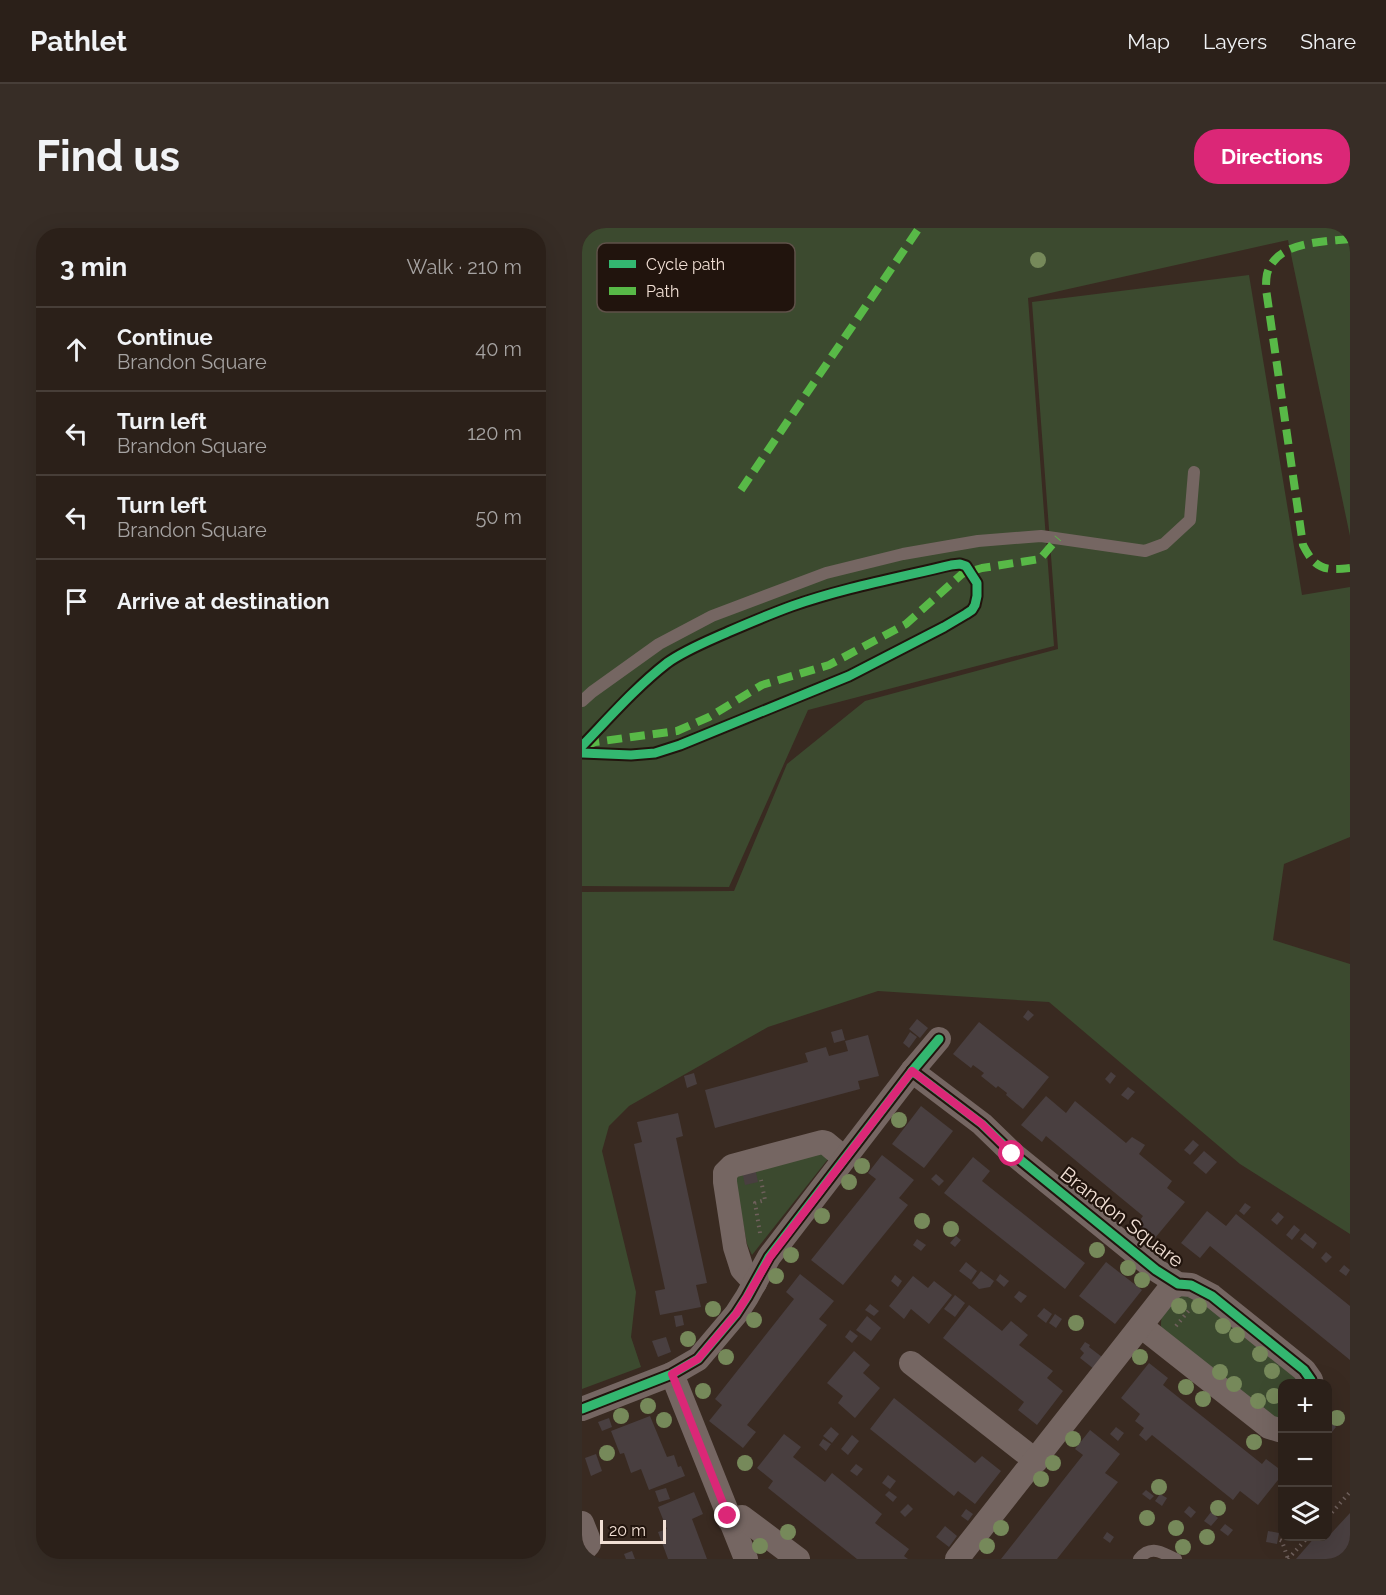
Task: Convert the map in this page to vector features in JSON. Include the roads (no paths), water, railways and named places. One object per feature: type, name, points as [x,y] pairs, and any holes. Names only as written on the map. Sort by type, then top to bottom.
[{"type":"street","points":[[582,1409],[672,1374],[698,1359],[736,1314],[770,1257],[844,1158],[939,1039]]},
{"type":"street","name":"Brandon Square","points":[[912,1071],[982,1124],[1012,1154],[1156,1270],[1178,1284],[1191,1285],[1204,1291],[1304,1370],[1310,1379]]},
{"type":"street","points":[[755,1283],[742,1269],[735,1246],[725,1173],[732,1166],[822,1142],[844,1158]]},
{"type":"street","name":"Brandon Square","points":[[957,1559],[1168,1291],[1178,1284]]},
{"type":"street","points":[[1141,1326],[1269,1427],[1278,1430]]},
{"type":"street","points":[[911,1363],[1036,1461]]},
{"type":"street","points":[[672,1374],[746,1559]]},
{"type":"street","points":[[729,1520],[742,1517],[798,1559]]},
{"type":"street","points":[[582,1522],[588,1544],[582,1552]]},
{"type":"lane","points":[[582,701],[659,644],[712,616],[826,573],[903,554],[978,540],[1041,536],[1146,551],[1164,544],[1190,520],[1194,472]]},
{"type":"lane","points":[[1139,1559],[1146,1552],[1158,1551],[1176,1559]]}]
